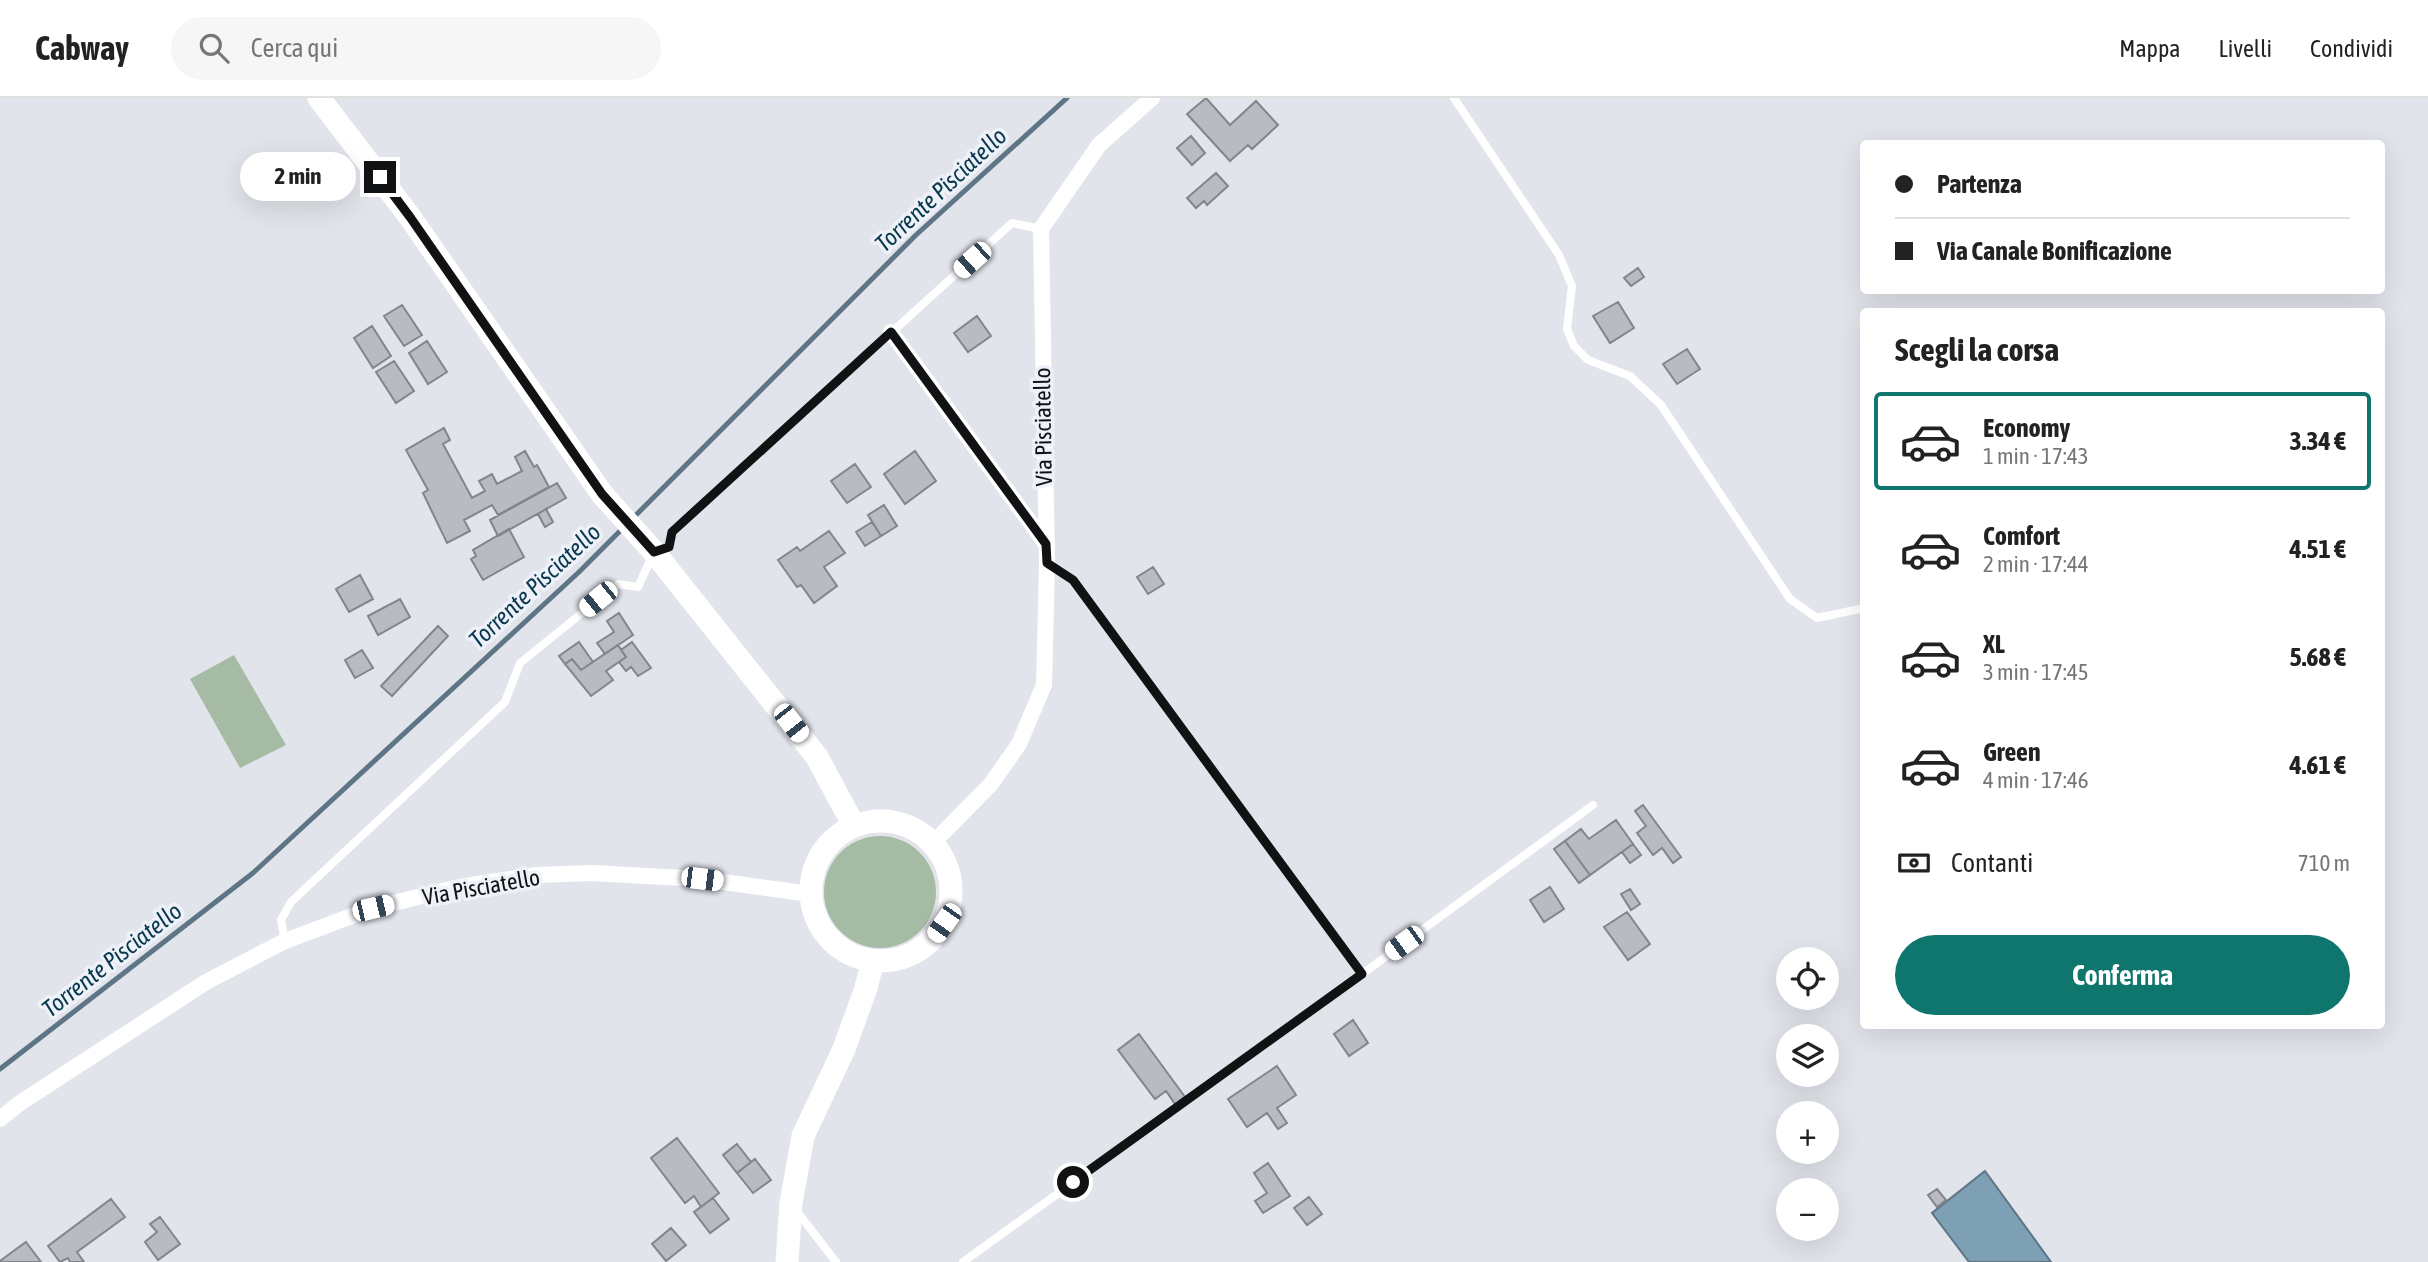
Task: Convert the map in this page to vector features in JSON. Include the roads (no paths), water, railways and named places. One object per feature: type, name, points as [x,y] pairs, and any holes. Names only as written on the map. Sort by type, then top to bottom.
[{"type":"street","points":[[319,98],[410,217],[602,494],[649,547],[817,757],[854,826]]},
{"type":"street","points":[[1041,229],[1099,145],[1152,98]]},
{"type":"street","name":"Via Pisciatello","points":[[933,843],[951,827],[998,774],[1019,744],[1044,685],[1047,563],[1041,229]]},
{"type":"street","points":[[891,332],[1046,544]]},
{"type":"street","points":[[870,822],[896,823],[920,832],[933,843],[945,861],[951,881],[951,903],[944,923],[931,941],[914,953],[894,960],[873,961],[853,956],[836,946],[814,914],[810,894],[813,873],[821,854],[835,837],[854,826],[870,822]]},
{"type":"street","name":"Via Pisciatello","points":[[0,1119],[20,1103],[206,982],[285,941],[373,908],[458,887],[537,875],[591,873],[702,879],[810,894]]},
{"type":"street","points":[[788,1262],[791,1203],[803,1136],[844,1049],[873,961]]},
{"type":"lane","points":[[1454,98],[1559,255],[1572,286],[1567,329],[1574,346],[1588,360],[1630,376],[1661,405],[1790,599],[1816,618],[1860,609]]},
{"type":"lane","points":[[285,941],[281,920],[290,902],[505,702],[520,663],[618,583],[638,587],[649,547],[669,547],[672,532],[1012,223],[1041,229]]},
{"type":"lane","points":[[1047,563],[1073,580],[1362,974]]},
{"type":"lane","points":[[963,1262],[1593,806]]},
{"type":"lane","points":[[791,1203],[836,1262]]},
{"type":"water","points":[[1985,1171],[2051,1262],[1969,1262],[1932,1213]]},
{"type":"waterway","name":"Torrente Pisciatello","points":[[632,519],[916,235],[1067,98]]},
{"type":"waterway","name":"Torrente Pisciatello","points":[[0,1069],[253,873],[579,572],[625,526]]}]
